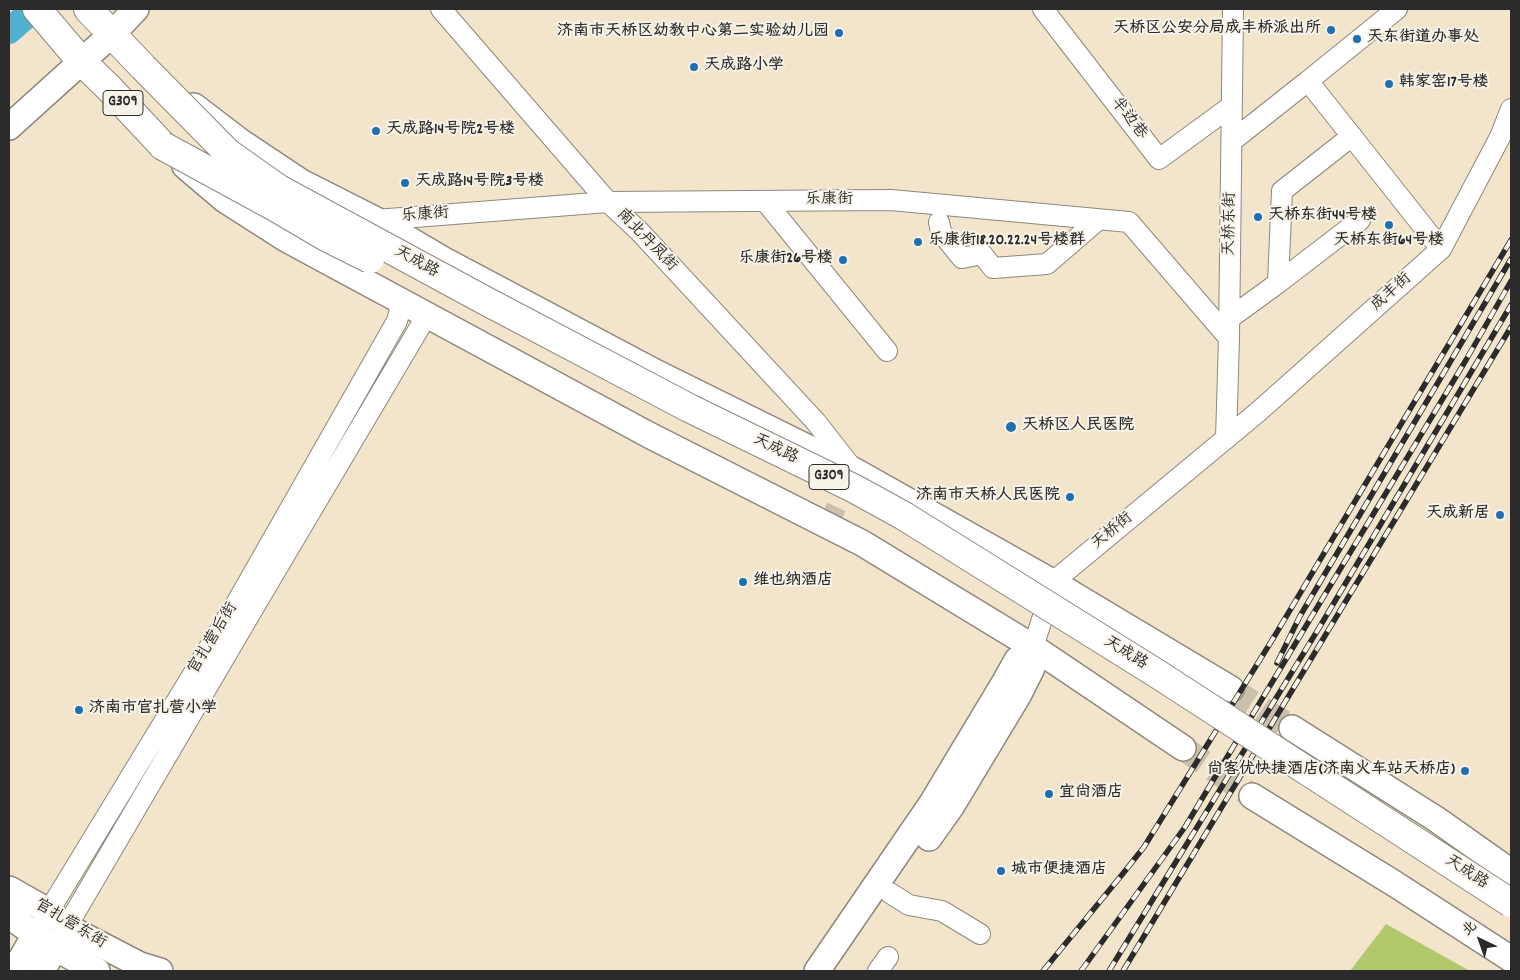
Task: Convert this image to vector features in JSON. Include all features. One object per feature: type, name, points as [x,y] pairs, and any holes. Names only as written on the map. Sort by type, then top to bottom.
[{"type":"highway","name":"G309","points":[[37,9],[81,61]]},
{"type":"highway","name":"G309","points":[[88,9],[112,34]]},
{"type":"highway","name":"天成路","points":[[112,34],[228,153],[279,189],[681,404],[856,489],[904,516],[1156,674],[1511,902]]},
{"type":"highway","name":"天成路","points":[[81,61],[109,88],[162,146],[260,198],[326,237],[516,335],[641,403],[873,518],[1010,601],[1312,792],[1511,923]]},
{"type":"main road","points":[[9,127],[112,34],[136,9]]},
{"type":"main road","name":"天成路","points":[[143,67],[242,142],[301,182],[376,220],[444,260],[657,373],[853,470],[1054,583],[1231,690]]},
{"type":"main road","name":"天成路","points":[[162,146],[232,205],[286,239],[649,435],[862,543],[1033,647],[1183,748]]},
{"type":"main road","points":[[836,971],[950,807],[1019,694],[1032,668],[1033,647]]},
{"type":"main road","points":[[817,971],[932,803],[1017,660],[1033,647]]},
{"type":"main road","name":"天成路","points":[[1292,728],[1436,819],[1511,872]]},
{"type":"main road","points":[[1252,796],[1396,884],[1511,959]]},
{"type":"main road","name":"官扎营东街","points":[[9,889],[48,911],[53,936],[97,971]]},
{"type":"main road","name":"官扎营东街","points":[[9,916],[53,936],[150,970]]},
{"type":"main road","name":"官扎营后街","points":[[14,971],[53,936]]},
{"type":"main road","name":"官扎营后街","points":[[42,971],[53,936]]},
{"type":"street","name":"南北丹凤街","points":[[441,9],[608,202],[640,232],[816,422],[853,470]]},
{"type":"street","name":"半边巷","points":[[1043,9],[1159,160],[1230,107]]},
{"type":"street","name":"天桥东街","points":[[1226,439],[1230,318],[1232,9]]},
{"type":"street","points":[[1232,141],[1397,9]]},
{"type":"street","points":[[1308,81],[1441,249]]},
{"type":"street","name":"成丰街","points":[[1226,439],[1441,249],[1506,139],[1511,109]]},
{"type":"street","points":[[1278,283],[1282,192],[1352,136]]},
{"type":"street","name":"乐康街","points":[[376,220],[608,202],[891,200],[1129,222],[1229,338]]},
{"type":"street","points":[[765,201],[887,351]]},
{"type":"street","points":[[939,222],[941,232],[962,258],[982,254],[993,268],[1047,264],[1098,220]]},
{"type":"street","points":[[1230,318],[1360,220]]},
{"type":"street","name":"官扎营后街","points":[[48,911],[237,602],[397,321],[402,302]]},
{"type":"street","name":"官扎营后街","points":[[53,936],[255,605],[428,315]]},
{"type":"street","name":"天桥街","points":[[1054,583],[1226,439]]},
{"type":"street","points":[[1033,647],[1054,583]]},
{"type":"street","points":[[890,893],[909,905],[942,911],[980,934]]},
{"type":"green space","points":[[1386,924],[1470,971],[1350,971]]},
{"type":"waterway","points":[[9,31],[34,9]]},
{"type":"tunnel","points":[[828,525],[852,472]]},
{"type":"tunnel","points":[[1231,689],[1292,728]]},
{"type":"tunnel","points":[[1183,748],[1252,796]]},
{"type":"railway","points":[[1043,971],[1144,847],[1274,637],[1511,240]]},
{"type":"railway","points":[[1277,663],[1300,616],[1511,259]]},
{"type":"railway","points":[[1081,971],[1185,827],[1466,360],[1511,281]]},
{"type":"railway","points":[[1109,971],[1319,628],[1511,305]]},
{"type":"railway","points":[[1123,971],[1511,327]]},
{"type":"place","name":"天桥区公安分局成丰桥派出所","points":[[1331,30]]},
{"type":"place","name":"济南市天桥区幼教中心第二实验幼儿园","points":[[839,33]]},
{"type":"place","name":"天东街道办事处","points":[[1357,39]]},
{"type":"place","name":"天成路小学","points":[[694,67]]},
{"type":"place","name":"韩家窑17号楼","points":[[1389,84]]},
{"type":"place","name":"天成路14号院2号楼","points":[[376,131]]},
{"type":"place","name":"天成路14号院3号楼","points":[[405,183]]},
{"type":"place","name":"天桥东街44号楼","points":[[1258,217]]},
{"type":"place","name":"天桥东街64号楼","points":[[1389,225]]},
{"type":"place","name":"乐康街18.20.22.24号楼群","points":[[918,242]]},
{"type":"place","name":"乐康街26号楼","points":[[843,260]]},
{"type":"place","name":"天桥区人民医院","points":[[1011,427]]},
{"type":"place","name":"济南市天桥人民医院","points":[[1070,497]]},
{"type":"place","name":"天成新居","points":[[1500,515]]},
{"type":"place","name":"维也纳酒店","points":[[743,582]]},
{"type":"place","name":"济南市官扎营小学","points":[[79,710]]},
{"type":"place","name":"尚客优快捷酒店(济南火车站天桥店)","points":[[1465,771]]},
{"type":"place","name":"宜尚酒店","points":[[1049,794]]},
{"type":"place","name":"城市便捷酒店","points":[[1001,871]]}]
